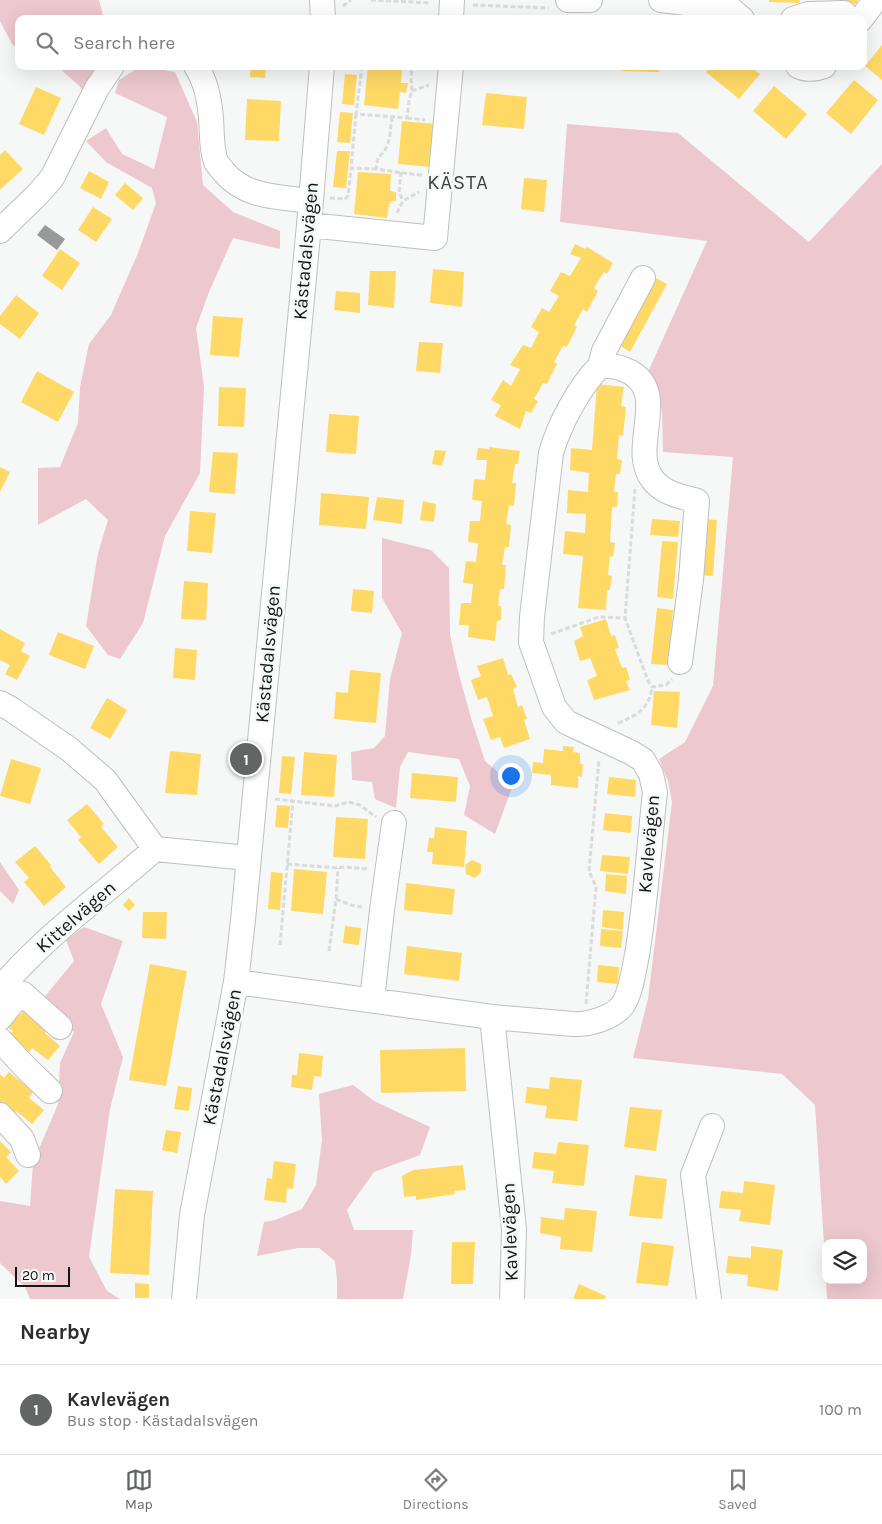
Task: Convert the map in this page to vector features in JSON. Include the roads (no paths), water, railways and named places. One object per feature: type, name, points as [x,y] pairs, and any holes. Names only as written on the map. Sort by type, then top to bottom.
[{"type":"street","points":[[322,0],[323,15]]},
{"type":"street","points":[[560,4],[590,0]]},
{"type":"street","points":[[661,0],[687,1],[729,8],[737,15]]},
{"type":"street","points":[[864,15],[875,0]]},
{"type":"street","points":[[805,15],[844,13],[846,15]]},
{"type":"street","points":[[0,231],[52,178],[97,88],[109,70]]},
{"type":"street","points":[[199,70],[209,96],[213,148],[217,163],[229,178],[243,188],[263,196],[311,200]]},
{"type":"street","name":"Kästadalsvägen","points":[[184,1299],[192,1216],[236,982],[309,225],[322,70]]},
{"type":"street","points":[[309,225],[435,238],[451,70]]},
{"type":"street","name":"Kavlevägen","points":[[236,982],[492,1017],[584,1025],[604,1018],[622,1006],[632,983],[641,932],[655,792],[651,774],[642,760],[632,753],[566,722],[554,707],[531,642],[533,608],[551,453],[556,436],[588,378],[600,366],[604,351],[643,278]]},
{"type":"street","points":[[600,366],[613,365],[632,373],[646,392],[648,398],[644,452],[648,472],[653,481],[667,492],[697,501],[680,662]]},
{"type":"street","points":[[0,703],[69,749],[104,780],[155,849],[248,858]]},
{"type":"street","points":[[366,999],[382,910],[386,824]]},
{"type":"street","name":"Kittelvägen","points":[[0,989],[16,970],[58,930],[155,849]]},
{"type":"street","points":[[366,999],[376,869]]},
{"type":"street","points":[[0,1018],[17,997],[23,994],[60,1027]]},
{"type":"street","name":"Kavlevägen","points":[[492,1017],[514,1229],[512,1299]]},
{"type":"street","points":[[3,1050],[26,1068],[50,1091]]},
{"type":"street","points":[[0,1115],[22,1139],[28,1155]]},
{"type":"street","points":[[709,1299],[693,1175],[712,1126]]},
{"type":"place","name":"Kavlevägen","points":[[246,759]]},
{"type":"district","name":"KÄSTA","points":[[458,182]]}]
